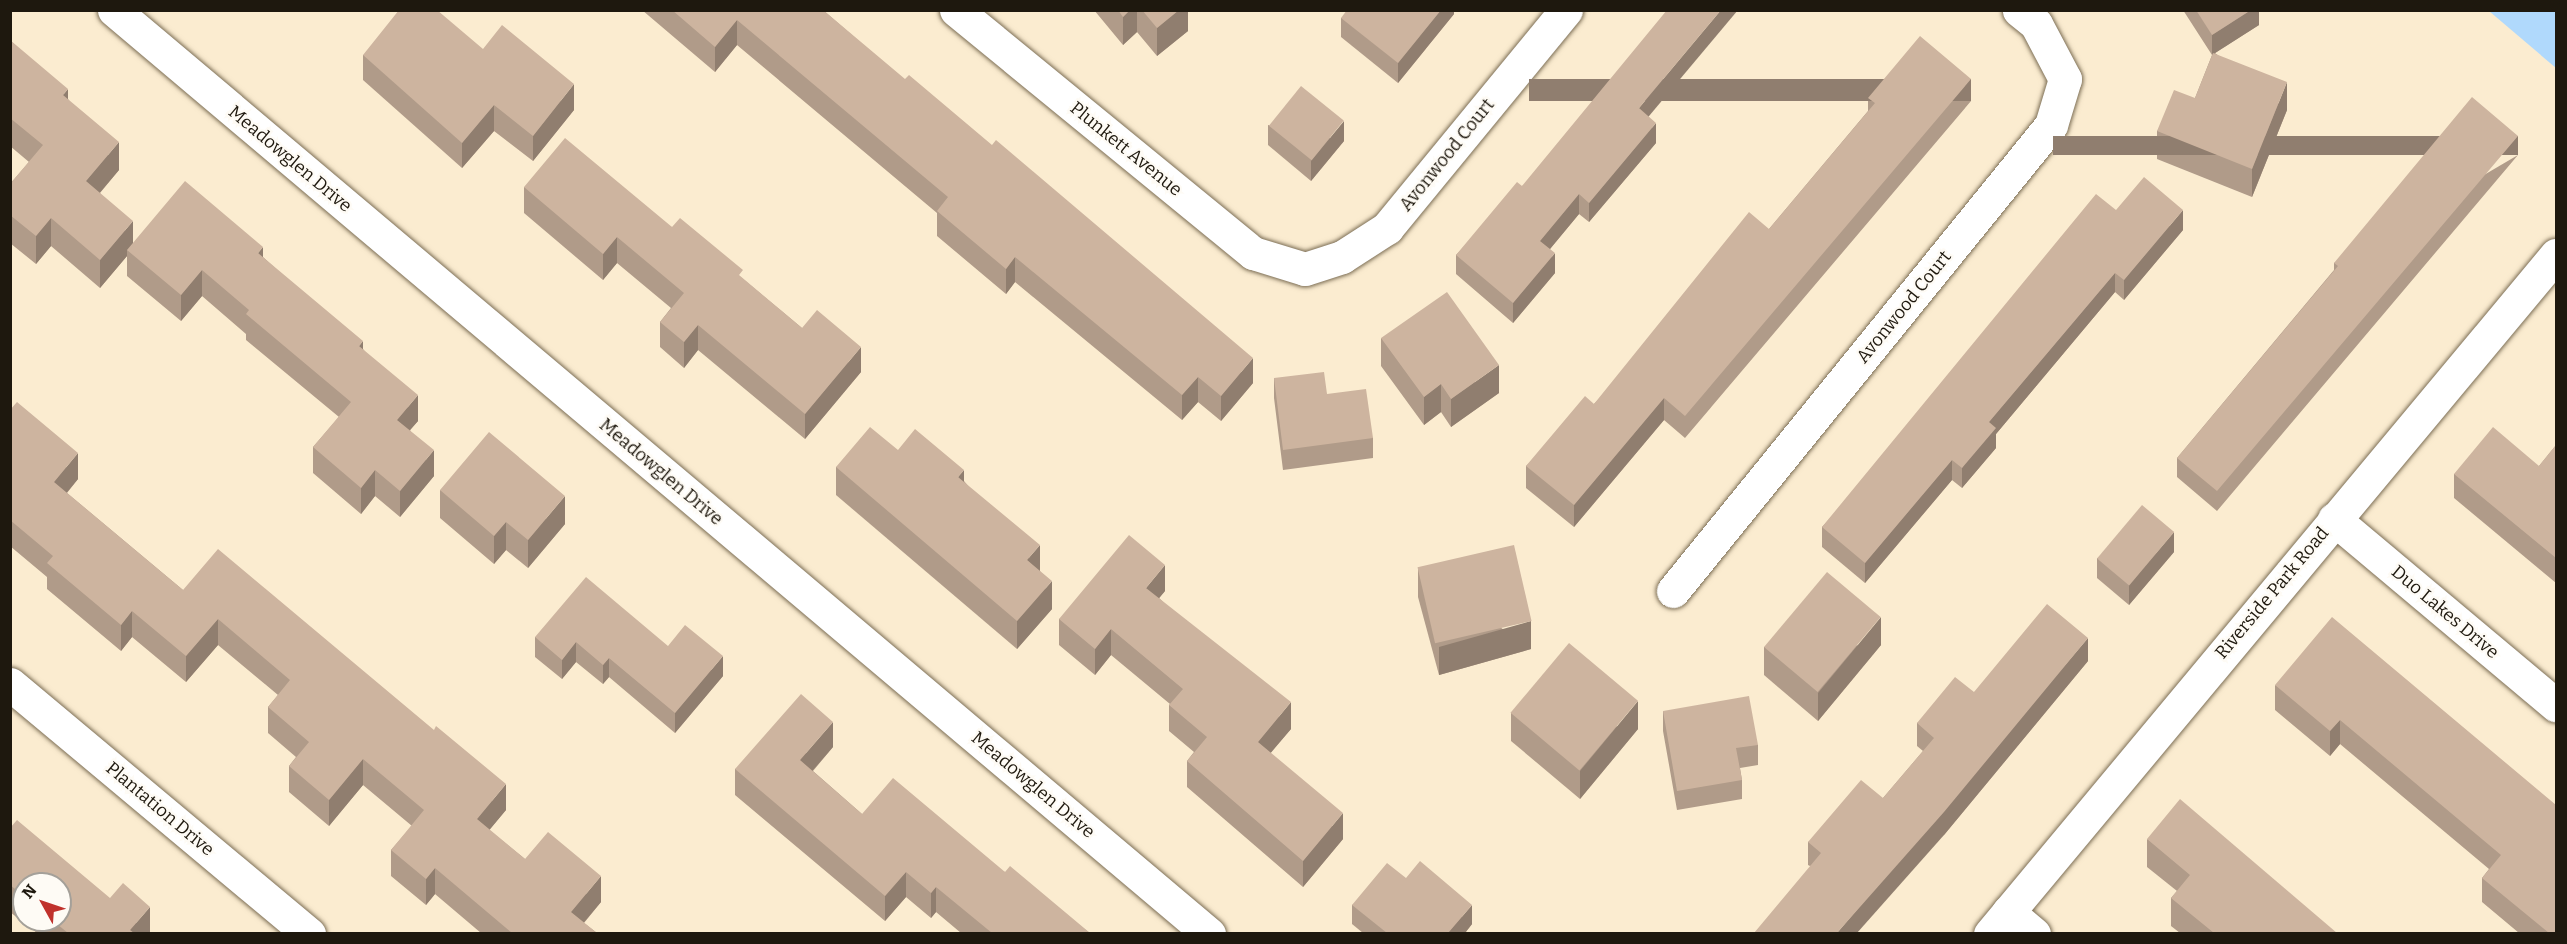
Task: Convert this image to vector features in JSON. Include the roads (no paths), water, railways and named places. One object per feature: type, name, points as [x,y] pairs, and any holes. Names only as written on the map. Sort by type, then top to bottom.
[{"type":"street","name":"Meadowglen Drive","points":[[114,10],[1209,933]]},
{"type":"street","name":"Plunkett Avenue","points":[[956,10],[1253,253],[1305,269]]},
{"type":"street","name":"Avonwood Court","points":[[1305,269],[1342,257],[1387,228],[1566,10]]},
{"type":"street","name":"Avonwood Court","points":[[1673,591],[2051,125],[2065,79],[2036,24],[2019,10]]},
{"type":"street","name":"Riverside Park Road","points":[[1999,923],[2556,255]]},
{"type":"street","name":"Duo Lakes Drive","points":[[2334,519],[2556,705]]},
{"type":"street","name":"Plantation Drive","points":[[10,684],[309,933]]},
{"type":"street","points":[[1999,923],[2034,933]]},
{"type":"water","points":[[2489,11],[2556,11],[2556,68]]}]
